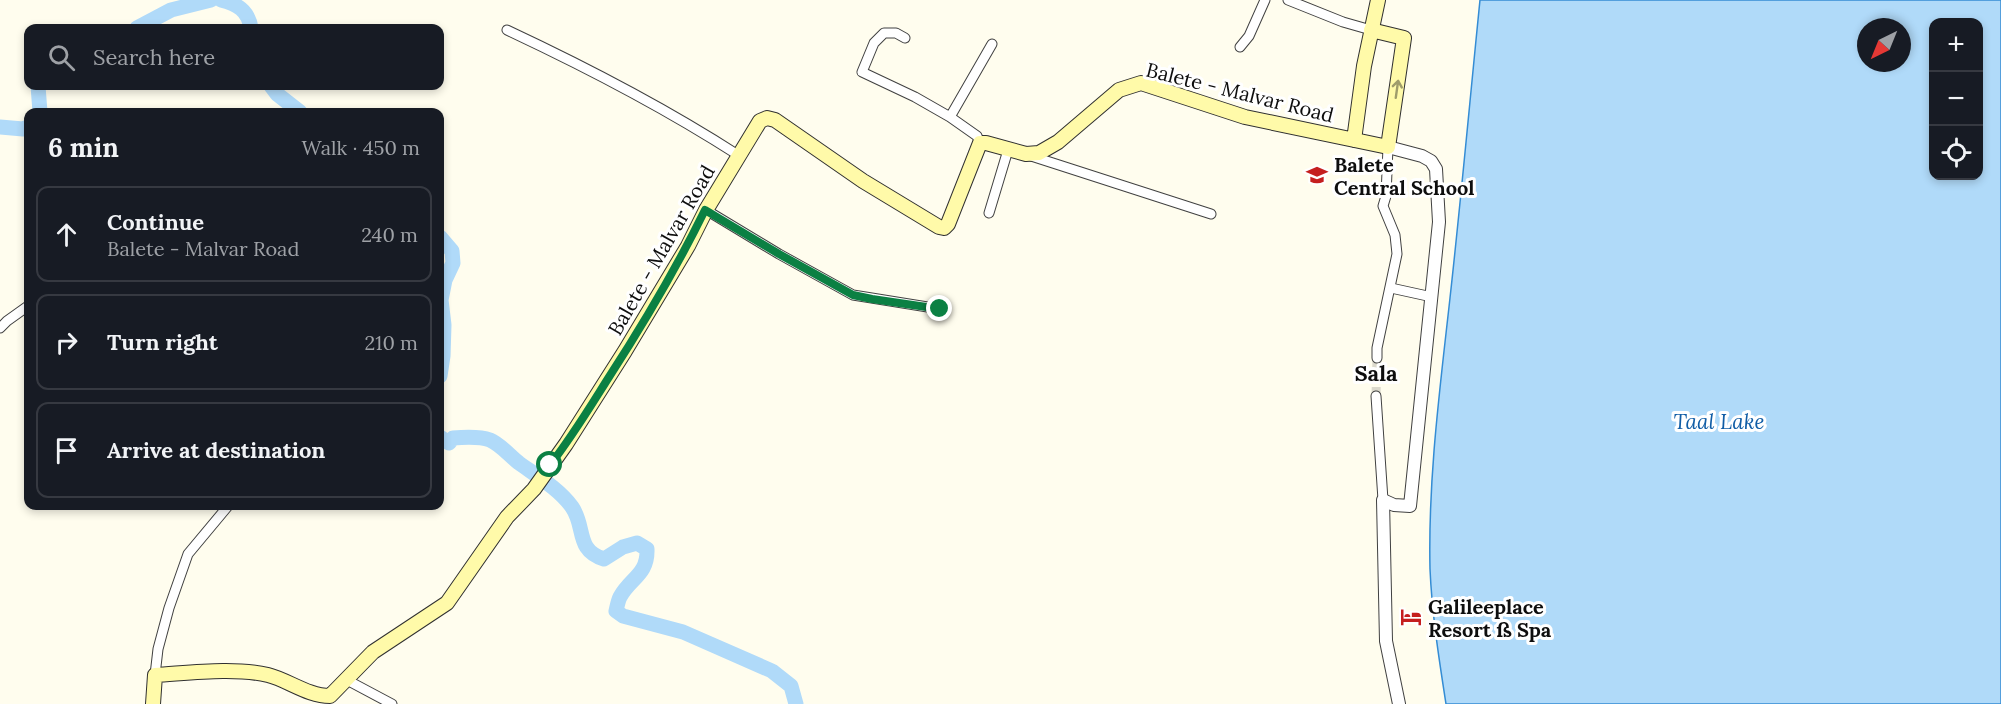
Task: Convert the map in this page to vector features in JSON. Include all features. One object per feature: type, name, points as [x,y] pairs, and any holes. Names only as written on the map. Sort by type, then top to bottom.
[{"type":"main road","name":"Balete - Malvar Road","points":[[1026,154],[1039,153],[1058,142],[1119,90],[1141,83],[1245,117],[1354,140],[1371,30],[1378,0]]},
{"type":"main road","points":[[1354,140],[1388,147],[1404,38],[1371,30]]},
{"type":"main road","name":"Balete - Malvar Road","points":[[155,675],[219,671],[267,675],[324,696],[333,694],[345,679],[374,652],[447,603],[507,517],[534,489],[566,444],[625,351],[688,246],[705,210],[760,121],[767,117],[775,120],[863,181],[942,228],[948,224],[980,143]]},
{"type":"main road","points":[[980,143],[986,142],[1026,154]]},
{"type":"main road","points":[[153,704],[155,675]]},
{"type":"street","points":[[1240,47],[1249,36],[1265,0]]},
{"type":"street","points":[[1288,0],[1343,22],[1371,30]]},
{"type":"street","points":[[507,30],[689,123],[738,155]]},
{"type":"street","points":[[906,38],[896,33],[884,33],[874,43],[862,72],[915,97],[950,117],[976,136],[980,143]]},
{"type":"street","points":[[950,117],[992,44]]},
{"type":"street","points":[[1377,358],[1377,348],[1397,254],[1395,235],[1383,206],[1388,180],[1388,147],[1422,156],[1436,169],[1439,222],[1410,506],[1394,505],[1383,500]]},
{"type":"street","points":[[990,213],[1008,150]]},
{"type":"street","points":[[1026,154],[1211,214]]},
{"type":"street","points":[[705,210],[853,295],[940,309]]},
{"type":"street","points":[[1390,288],[1432,297]]},
{"type":"street","points":[[0,328],[24,309]]},
{"type":"street","points":[[1376,396],[1383,500],[1386,641],[1399,704]]},
{"type":"street","points":[[155,675],[158,649],[166,618],[188,554],[225,510]]},
{"type":"street","points":[[345,679],[392,704]]},
{"type":"water","name":"Taal Lake","points":[[1480,0],[2001,0],[2001,704],[1446,704],[1431,586],[1430,535],[1439,399]]},
{"type":"waterway","points":[[145,24],[171,10],[211,0]]},
{"type":"waterway","points":[[221,0],[241,9],[250,24]]},
{"type":"waterway","points":[[38,90],[40,108]]},
{"type":"waterway","points":[[274,90],[295,108]]},
{"type":"waterway","points":[[0,127],[24,129]]},
{"type":"waterway","points":[[444,242],[452,251],[453,263],[444,285]]},
{"type":"waterway","points":[[444,440],[449,443],[453,438],[472,437],[490,440],[497,444],[567,500],[576,515],[585,544],[595,555],[604,559],[623,547],[637,543],[647,549],[645,565],[620,597],[616,611],[623,616],[683,632],[772,671],[791,686],[796,704]]},
{"type":"tunnel","points":[[1376,396],[1377,358]]},
{"type":"place","name":"Balete Central School","points":[[1317,175]]},
{"type":"place","name":"Galileeplace Resort ß Spa","points":[[1411,617]]},
{"type":"district","name":"Sala","points":[[1376,373]]},
{"type":"route","points":[[550,465],[566,444],[625,351],[688,246],[705,210],[853,295],[940,309]]}]
